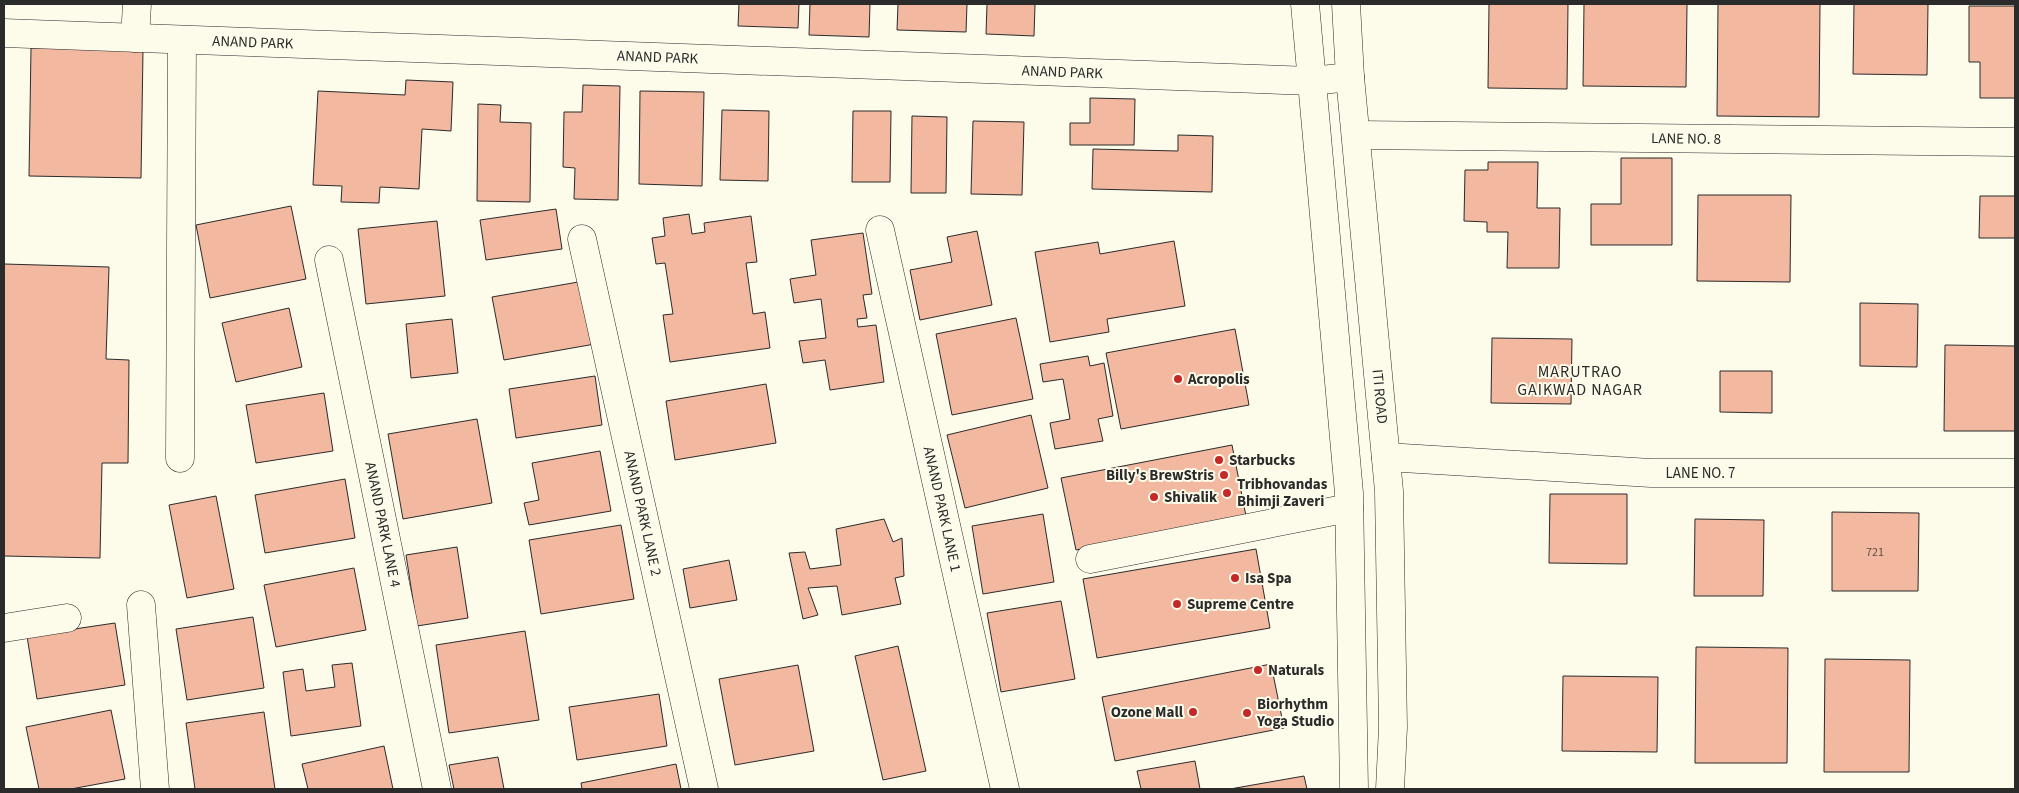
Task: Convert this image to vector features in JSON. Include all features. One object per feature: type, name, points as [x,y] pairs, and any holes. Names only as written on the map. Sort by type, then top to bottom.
[{"type":"street","points":[[136,38],[137,4]]},
{"type":"street","points":[[1305,4],[1349,508],[1354,789]]},
{"type":"street","name":"ITI ROAD","points":[[1346,4],[1350,77],[1357,135],[1389,501],[1393,727],[1390,789]]},
{"type":"street","name":"ANAND PARK","points":[[4,34],[1311,80],[1350,77]]},
{"type":"street","points":[[180,458],[182,40]]},
{"type":"street","name":"LANE NO. 8","points":[[1357,135],[2015,142]]},
{"type":"street","name":"ANAND PARK LANE 1","points":[[880,230],[1005,789]]},
{"type":"street","name":"ANAND PARK LANE 2","points":[[582,239],[704,789]]},
{"type":"street","name":"ANAND PARK LANE 4","points":[[329,260],[436,789]]},
{"type":"street","name":"LANE NO. 7","points":[[1386,457],[1651,473],[2015,473]]},
{"type":"street","points":[[1090,559],[1349,508]]},
{"type":"street","points":[[141,605],[155,789]]},
{"type":"street","points":[[4,628],[68,618]]},
{"type":"building","points":[[739,4],[799,4],[798,28],[738,26]]},
{"type":"building","points":[[810,4],[870,4],[869,37],[809,35]]},
{"type":"building","points":[[898,4],[967,4],[966,32],[897,30]]},
{"type":"building","points":[[987,4],[1035,4],[1034,36],[986,34]]},
{"type":"building","points":[[1489,4],[1568,4],[1567,89],[1488,88]]},
{"type":"building","points":[[1584,4],[1687,4],[1686,87],[1583,86]]},
{"type":"building","points":[[1718,4],[1820,4],[1819,117],[1717,116]]},
{"type":"building","points":[[1854,4],[1928,4],[1927,75],[1853,74]]},
{"type":"building","points":[[1969,6],[2015,6],[2015,98],[1980,98],[1980,62],[1969,62]]},
{"type":"building","points":[[31,48],[143,50],[141,178],[29,176]]},
{"type":"building","points":[[406,80],[453,82],[451,131],[422,129],[419,189],[380,187],[379,203],[341,202],[342,186],[313,185],[318,91],[405,95]]},
{"type":"building","points":[[583,85],[620,86],[618,200],[574,199],[575,168],[563,167],[564,112],[582,112]]},
{"type":"building","points":[[640,91],[704,92],[702,186],[639,184]]},
{"type":"building","points":[[1090,98],[1135,99],[1134,145],[1070,145],[1070,123],[1090,123]]},
{"type":"building","points":[[478,104],[501,105],[500,122],[531,123],[530,202],[477,201]]},
{"type":"building","points":[[722,110],[769,111],[768,181],[720,180]]},
{"type":"building","points":[[853,111],[891,111],[890,182],[852,182]]},
{"type":"building","points":[[912,116],[947,117],[946,193],[911,193]]},
{"type":"building","points":[[973,121],[1024,122],[1022,195],[971,194]]},
{"type":"building","points":[[1178,135],[1213,136],[1212,192],[1092,189],[1093,149],[1178,151]]},
{"type":"building","points":[[1621,158],[1672,158],[1672,245],[1591,245],[1591,204],[1621,204]]},
{"type":"building","points":[[1488,162],[1538,162],[1537,208],[1560,208],[1559,268],[1507,268],[1508,232],[1487,232],[1487,222],[1464,221],[1465,170],[1488,170]]},
{"type":"building","points":[[1698,195],[1791,195],[1790,282],[1697,281]]},
{"type":"building","points":[[1980,196],[2015,196],[2015,238],[1979,238]]},
{"type":"building","points":[[291,206],[306,279],[210,298],[196,225]]},
{"type":"building","points":[[556,209],[562,249],[486,260],[480,220]]},
{"type":"building","points":[[689,214],[692,234],[705,232],[704,223],[751,216],[757,262],[746,263],[753,314],[765,312],[770,348],[670,362],[663,315],[673,314],[665,263],[656,264],[652,238],[665,236],[663,218]]},
{"type":"building","points":[[437,221],[445,296],[366,304],[358,229]]},
{"type":"building","points":[[977,231],[992,305],[920,320],[910,270],[952,262],[947,237]]},
{"type":"building","points":[[863,233],[872,294],[863,295],[867,318],[857,319],[858,327],[876,325],[884,382],[830,390],[825,360],[803,363],[799,341],[826,338],[821,299],[794,303],[790,279],[816,275],[811,240]]},
{"type":"building","points":[[1174,241],[1185,306],[1107,319],[1109,332],[1050,342],[1035,252],[1098,242],[1100,254]]},
{"type":"building","points":[[4,264],[109,267],[106,359],[129,360],[128,463],[102,463],[100,558],[4,556]]},
{"type":"building","points":[[584,281],[595,344],[504,360],[492,297]]},
{"type":"building","points":[[1860,303],[1918,304],[1917,367],[1860,366]]},
{"type":"building","points":[[289,308],[302,367],[236,382],[222,323]]},
{"type":"building","points":[[1016,318],[1033,399],[952,415],[936,334]]},
{"type":"building","points":[[452,319],[458,373],[411,378],[406,324]]},
{"type":"building","name":"Acropolis","points":[[1235,329],[1249,405],[1121,429],[1106,353]]},
{"type":"building","points":[[1492,338],[1572,339],[1571,404],[1491,403]]},
{"type":"building","points":[[1945,345],[2015,346],[2015,431],[1944,431]]},
{"type":"building","points":[[1088,356],[1090,366],[1104,363],[1113,416],[1098,419],[1103,441],[1055,449],[1050,423],[1070,419],[1063,379],[1043,382],[1040,364]]},
{"type":"building","points":[[1720,371],[1772,371],[1772,413],[1720,412]]},
{"type":"building","points":[[595,376],[602,425],[516,438],[509,389]]},
{"type":"building","points":[[766,384],[776,443],[675,460],[666,401]]},
{"type":"building","points":[[324,393],[333,451],[256,463],[246,405]]},
{"type":"building","points":[[1031,415],[1048,488],[965,508],[947,435]]},
{"type":"building","points":[[477,419],[492,503],[403,519],[388,434]]},
{"type":"building","name":"Shivalik","points":[[1232,445],[1246,516],[1076,550],[1061,478]]},
{"type":"building","points":[[600,451],[611,511],[529,525],[524,503],[539,500],[532,463]]},
{"type":"building","points":[[345,479],[355,538],[265,553],[255,495]]},
{"type":"building","points":[[1550,494],[1627,494],[1627,564],[1549,563]]},
{"type":"building","points":[[216,496],[234,589],[187,598],[169,505]]},
{"type":"building","points":[[1832,512],[1919,513],[1918,591],[1832,591]]},
{"type":"building","points":[[1043,514],[1054,582],[983,594],[972,526]]},
{"type":"building","points":[[884,519],[893,542],[902,538],[904,576],[895,578],[901,604],[842,615],[837,586],[808,588],[818,615],[803,619],[789,553],[805,552],[810,569],[841,565],[836,529]]},
{"type":"building","points":[[1695,519],[1764,520],[1763,596],[1694,596]]},
{"type":"building","points":[[621,525],[634,599],[541,614],[529,540]]},
{"type":"building","points":[[457,547],[468,618],[417,626],[406,555]]},
{"type":"building","name":"Supreme Centre","points":[[1256,549],[1270,628],[1097,658],[1083,579]]},
{"type":"building","points":[[729,560],[737,600],[690,608],[683,569]]},
{"type":"building","points":[[354,568],[366,630],[276,647],[264,585]]},
{"type":"building","points":[[1061,601],[1075,679],[1001,692],[987,613]]},
{"type":"building","points":[[253,617],[264,688],[187,700],[176,629]]},
{"type":"building","points":[[115,623],[125,685],[37,699],[27,636]]},
{"type":"building","points":[[525,631],[539,720],[449,733],[436,645]]},
{"type":"building","points":[[898,646],[926,771],[883,780],[855,656]]},
{"type":"building","points":[[1696,647],[1788,648],[1787,763],[1695,763]]},
{"type":"building","points":[[1825,659],[1910,660],[1909,772],[1824,772]]},
{"type":"building","points":[[352,663],[361,726],[291,736],[283,672],[303,669],[306,691],[335,687],[332,665]]},
{"type":"building","name":"Ozone Mall","points":[[1271,664],[1284,728],[1115,761],[1102,697]]},
{"type":"building","points":[[798,665],[814,751],[735,765],[719,679]]},
{"type":"building","points":[[1563,676],[1658,677],[1657,752],[1562,751]]},
{"type":"building","points":[[659,694],[667,746],[577,760],[569,707]]},
{"type":"building","points":[[111,710],[125,779],[71,789],[39,789],[26,727]]},
{"type":"building","points":[[264,712],[275,789],[195,789],[186,723]]},
{"type":"building","points":[[384,746],[393,789],[308,789],[302,764]]},
{"type":"building","points":[[498,757],[504,789],[454,789],[449,765]]},
{"type":"building","points":[[1195,761],[1200,789],[1141,789],[1137,771]]},
{"type":"building","points":[[676,764],[681,789],[582,789],[581,783]]},
{"type":"building","points":[[1304,776],[1307,789],[1230,789]]},
{"type":"place","name":"Acropolis","points":[[1178,379]]},
{"type":"place","name":"Starbucks","points":[[1219,460]]},
{"type":"place","name":"Billy's BrewStris","points":[[1224,475]]},
{"type":"place","name":"Tribhovandas Bhimji Zaveri","points":[[1227,493]]},
{"type":"place","name":"Shivalik","points":[[1154,497]]},
{"type":"place","name":"Isa Spa","points":[[1235,578]]},
{"type":"place","name":"Supreme Centre","points":[[1177,604]]},
{"type":"place","name":"Naturals","points":[[1258,670]]},
{"type":"place","name":"Ozone Mall","points":[[1193,712]]},
{"type":"place","name":"Biorhythm Yoga Studio","points":[[1247,713]]},
{"type":"district","name":"MARUTRAO GAIKWAD NAGAR","points":[[1580,380]]}]
